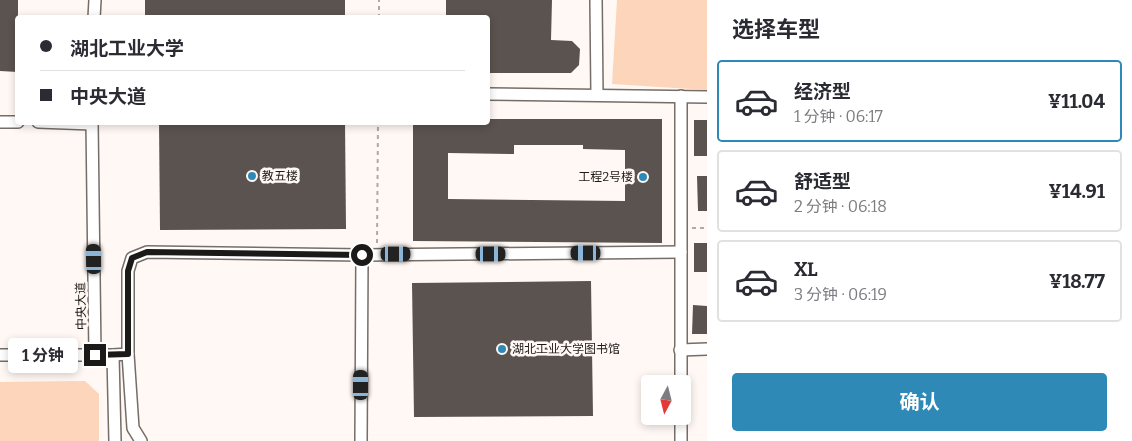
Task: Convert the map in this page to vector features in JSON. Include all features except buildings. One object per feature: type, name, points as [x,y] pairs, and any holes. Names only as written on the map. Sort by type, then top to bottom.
[{"type":"street","points":[[94,15],[95,0]]},
{"type":"street","points":[[596,0],[597,95]]},
{"type":"street","points":[[490,94],[707,97]]},
{"type":"street","points":[[681,375],[682,96]]},
{"type":"street","points":[[0,122],[15,122]]},
{"type":"street","name":"中央大道","points":[[92,125],[95,355]]},
{"type":"street","points":[[141,441],[134,428],[128,354],[128,271],[132,258],[147,252],[377,255],[681,252]]},
{"type":"street","points":[[361,441],[362,255]]},
{"type":"street","points":[[680,350],[707,350]]},
{"type":"street","points":[[0,355],[128,354]]},
{"type":"street","points":[[113,355],[115,441]]},
{"type":"street","points":[[681,425],[681,441]]},
{"type":"path","points":[[379,0],[379,15]]},
{"type":"path","points":[[377,255],[378,125]]},
{"type":"path","points":[[681,228],[707,228]]},
{"type":"shaded area","points":[[617,0],[707,0],[707,90],[612,84]]},
{"type":"shaded area","points":[[85,381],[99,394],[99,441],[0,441],[0,382]]},
{"type":"place","name":"教五楼","points":[[252,176]]},
{"type":"place","name":"工程2号楼","points":[[643,177]]},
{"type":"place","name":"湖北工业大学图书馆","points":[[502,349]]},
{"type":"route","points":[[95,355],[128,354],[128,271],[132,258],[147,252],[362,255]]}]
